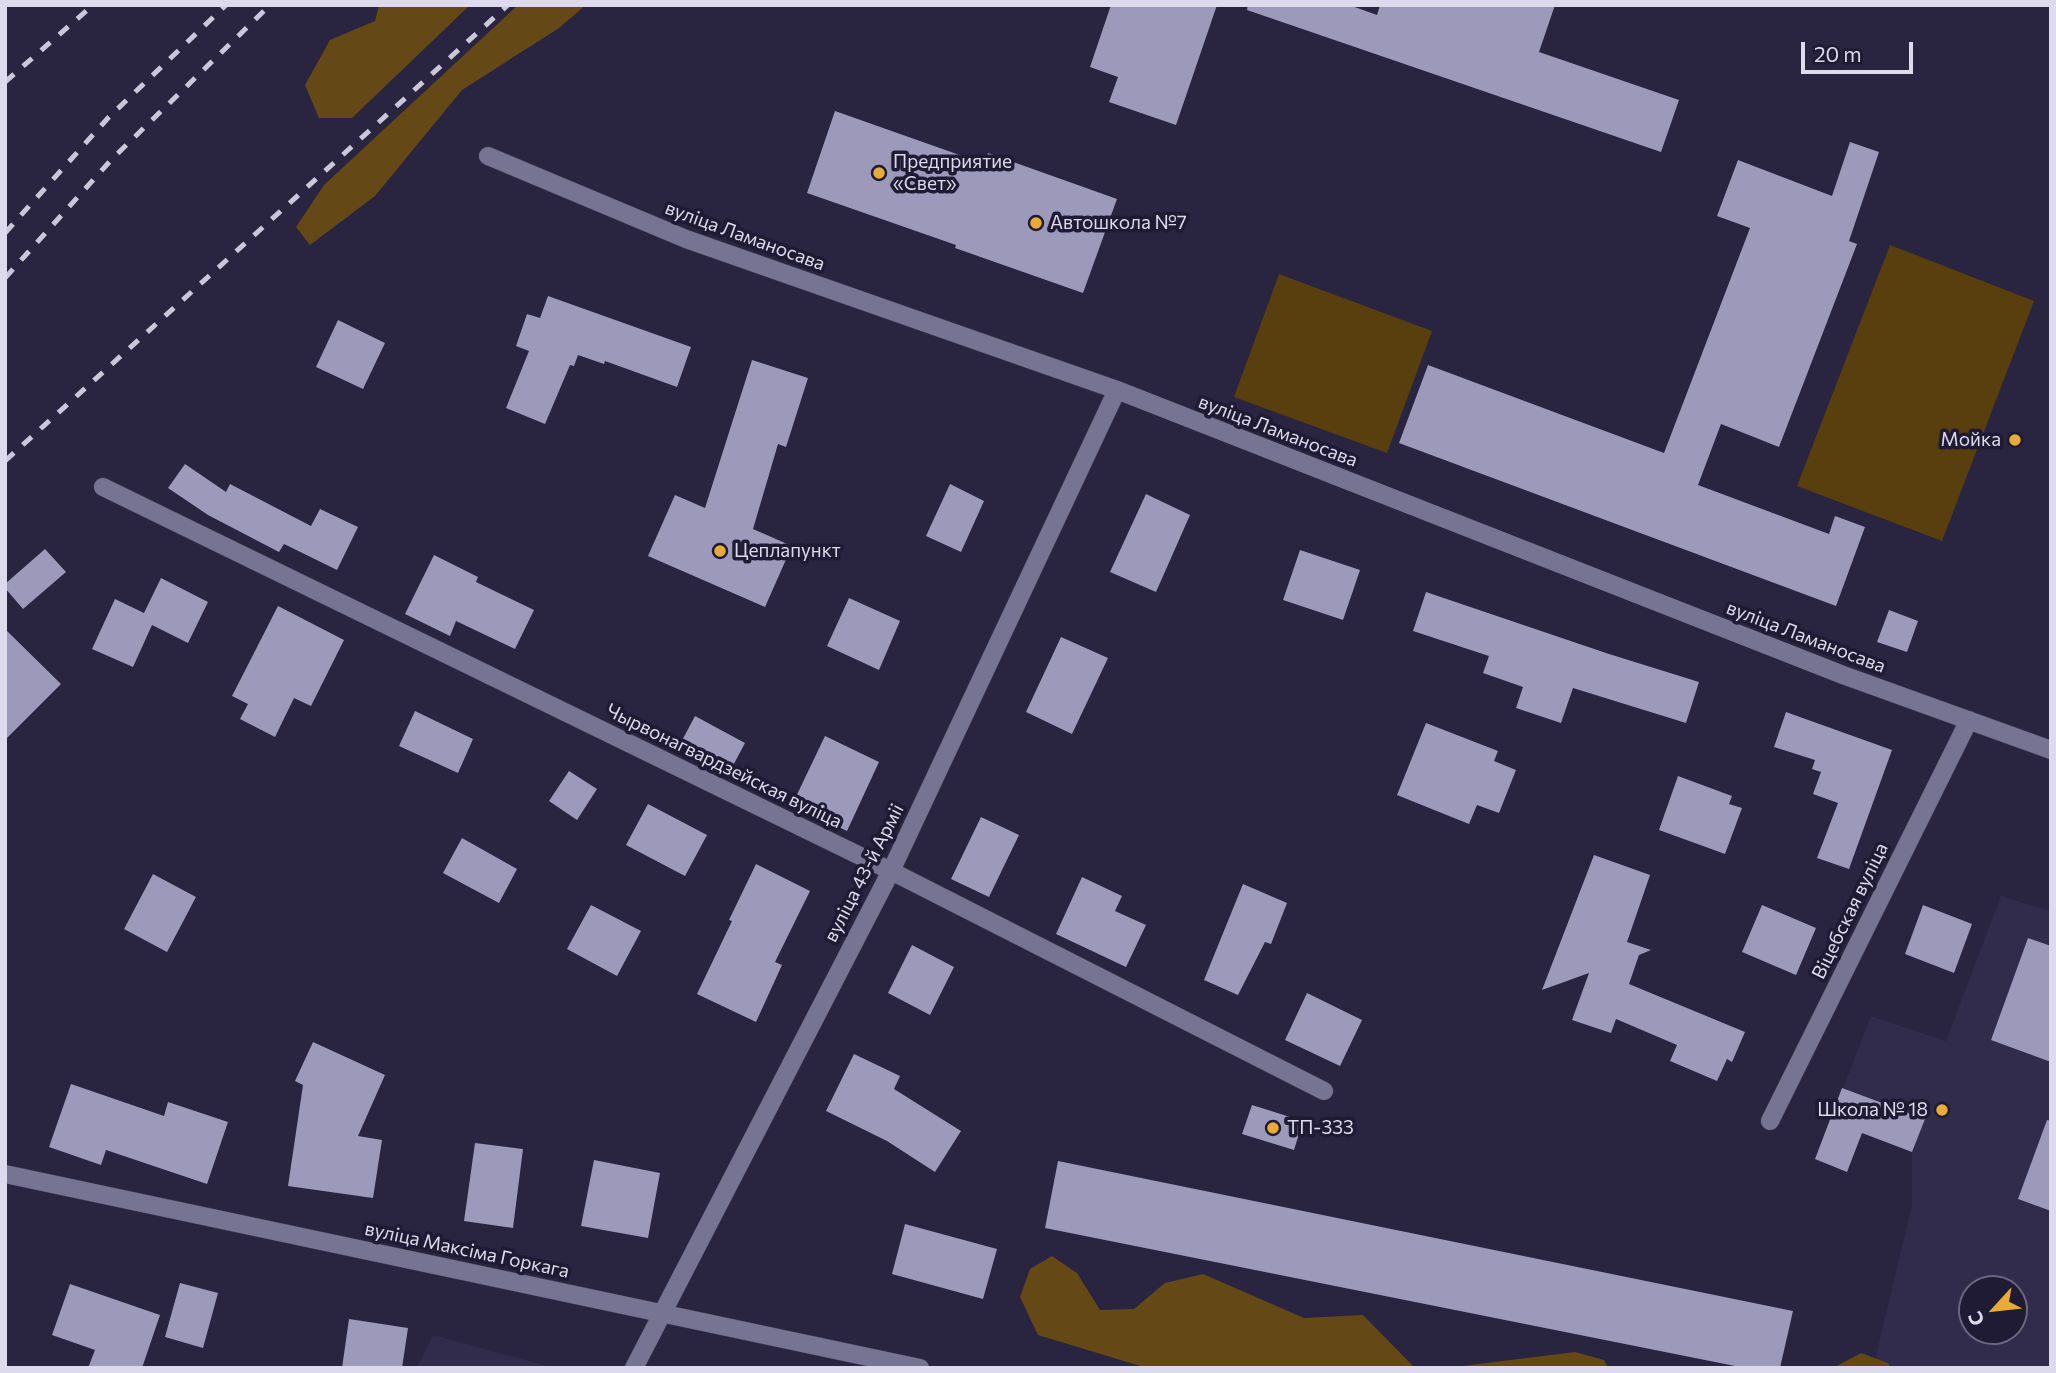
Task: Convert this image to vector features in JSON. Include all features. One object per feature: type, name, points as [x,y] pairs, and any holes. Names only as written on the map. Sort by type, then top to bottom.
[{"type":"street","name":"вуліца Ламаносава","points":[[488,156],[686,239],[1117,390],[1843,675],[2051,750]]},
{"type":"street","name":"вуліца 43-й Арміі","points":[[634,1368],[891,871],[1117,390]]},
{"type":"street","name":"Чырвонагвардзейская вуліца","points":[[103,487],[891,871],[1324,1091]]},
{"type":"street","name":"Віцебская вуліца","points":[[1770,1121],[1969,720]]},
{"type":"street","name":"вуліца Максіма Горкага","points":[[5,1174],[920,1368]]},
{"type":"shaded area","points":[[379,5],[470,5],[352,118],[319,118],[305,85],[330,40],[375,21]]},
{"type":"shaded area","points":[[518,5],[586,5],[559,28],[462,90],[375,196],[310,245],[296,227],[324,185]]},
{"type":"shaded area","points":[[1890,245],[2034,301],[1942,541],[1797,486]]},
{"type":"shaded area","points":[[1279,274],[1432,331],[1387,453],[1234,397]]},
{"type":"shaded area","name":"Школа № 18","points":[[2001,896],[2051,911],[2051,1368],[1873,1368],[1912,1205],[1912,1152],[1862,1133],[1847,1172],[1815,1160],[1871,1016],[1946,1041]]},
{"type":"shaded area","points":[[1052,1256],[1077,1273],[1100,1310],[1134,1309],[1165,1283],[1203,1274],[1304,1318],[1363,1315],[1415,1368],[1147,1368],[1038,1335],[1020,1297],[1030,1269]]},
{"type":"shaded area","points":[[433,1335],[555,1368],[417,1368]]},
{"type":"shaded area","points":[[1575,1352],[1604,1360],[1608,1368],[1446,1368]]},
{"type":"shaded area","points":[[1861,1353],[1888,1363],[1891,1368],[1833,1368]]},
{"type":"building","points":[[1111,5],[1217,5],[1176,125],[1109,102],[1118,77],[1090,67]]},
{"type":"building","points":[[1248,5],[1349,5],[1377,15],[1380,5],[1555,5],[1539,52],[1679,100],[1661,152],[1247,10]]},
{"type":"building","points":[[835,111],[985,164],[988,153],[1117,199],[1083,293],[807,193]]},
{"type":"building","points":[[1850,142],[1879,152],[1849,241],[1857,244],[1779,447],[1721,424],[1698,485],[1829,534],[1835,516],[1865,527],[1836,606],[1399,443],[1428,365],[1664,453],[1750,228],[1717,216],[1738,160],[1832,196]]},
{"type":"building","points":[[548,296],[691,347],[677,387],[605,361],[604,364],[578,355],[574,366],[570,365],[545,424],[506,408],[529,351],[516,346],[527,314],[540,318]]},
{"type":"building","points":[[338,320],[385,343],[363,389],[316,367]]},
{"type":"building","points":[[752,360],[808,378],[786,447],[778,444],[753,529],[792,546],[765,607],[648,556],[675,495],[705,508]]},
{"type":"building","points":[[185,464],[226,492],[230,484],[311,526],[320,509],[358,527],[337,570],[284,544],[279,552],[208,515],[168,488]]},
{"type":"building","points":[[950,484],[984,501],[961,552],[926,536]]},
{"type":"building","points":[[1146,494],[1190,515],[1156,592],[1110,572]]},
{"type":"building","points":[[45,549],[66,572],[23,609],[5,588],[5,584]]},
{"type":"building","points":[[1300,550],[1360,570],[1343,620],[1283,600]]},
{"type":"building","points":[[434,555],[478,577],[476,582],[534,610],[515,649],[456,621],[450,636],[405,614]]},
{"type":"building","points":[[161,578],[208,602],[188,643],[152,625],[133,667],[92,649],[115,599],[144,613]]},
{"type":"building","points":[[1426,592],[1699,682],[1686,723],[1573,688],[1561,723],[1516,708],[1523,687],[1483,673],[1489,656],[1413,631]]},
{"type":"building","points":[[849,598],[900,621],[879,670],[827,646]]},
{"type":"building","points":[[278,606],[344,640],[311,706],[294,698],[275,737],[240,719],[248,704],[232,696]]},
{"type":"building","points":[[1889,610],[1918,621],[1907,652],[1877,642]]},
{"type":"building","points":[[5,629],[61,684],[5,740]]},
{"type":"building","points":[[1061,637],[1108,658],[1072,734],[1026,712]]},
{"type":"building","points":[[415,711],[473,739],[458,773],[399,746]]},
{"type":"building","points":[[1786,712],[1892,750],[1849,869],[1817,858],[1838,803],[1813,794],[1821,772],[1812,769],[1815,760],[1774,747]]},
{"type":"building","points":[[695,716],[745,743],[728,775],[678,748]]},
{"type":"building","points":[[1426,723],[1498,751],[1494,761],[1516,770],[1499,813],[1477,805],[1469,824],[1397,795]]},
{"type":"building","points":[[825,736],[879,762],[847,831],[792,805]]},
{"type":"building","points":[[569,771],[597,789],[577,820],[549,801]]},
{"type":"building","points":[[1678,776],[1732,796],[1729,804],[1742,808],[1725,854],[1659,830]]},
{"type":"building","points":[[648,804],[707,835],[685,876],[626,845]]},
{"type":"building","points":[[981,817],[1019,835],[989,897],[951,879]]},
{"type":"building","points":[[462,838],[517,869],[499,903],[443,873]]},
{"type":"building","points":[[1594,855],[1650,875],[1627,942],[1651,950],[1639,955],[1629,984],[1745,1032],[1732,1062],[1727,1059],[1717,1081],[1670,1061],[1677,1045],[1616,1019],[1611,1033],[1572,1020],[1589,973],[1542,990]]},
{"type":"building","points":[[756,864],[810,891],[775,962],[782,965],[756,1022],[697,994]]},
{"type":"building","points":[[153,874],[196,897],[167,952],[124,929]]},
{"type":"building","points":[[1082,877],[1122,896],[1115,911],[1146,925],[1126,967],[1056,934]]},
{"type":"building","points":[[1243,884],[1287,903],[1271,944],[1265,942],[1238,995],[1204,980]]},
{"type":"building","points":[[591,905],[641,931],[617,976],[567,949]]},
{"type":"building","points":[[1762,905],[1816,928],[1796,975],[1742,952]]},
{"type":"building","points":[[1923,905],[1972,924],[1954,973],[1905,954]]},
{"type":"building","points":[[2028,938],[2051,946],[2051,1062],[1991,1040]]},
{"type":"building","points":[[912,945],[954,967],[930,1015],[888,993]]},
{"type":"building","points":[[1307,993],[1362,1020],[1340,1066],[1285,1040]]},
{"type":"building","points":[[313,1042],[385,1075],[358,1136],[382,1140],[373,1198],[288,1186],[303,1085],[295,1081]]},
{"type":"building","points":[[854,1054],[900,1076],[894,1089],[961,1131],[935,1172],[887,1141],[826,1111]]},
{"type":"building","points":[[71,1084],[164,1116],[168,1102],[228,1122],[207,1184],[106,1150],[101,1165],[49,1147]]},
{"type":"building","points":[[1842,1088],[1925,1119],[1912,1152],[1862,1133],[1847,1172],[1815,1159]]},
{"type":"building","name":"ТП-333","points":[[1252,1105],[1303,1121],[1294,1150],[1242,1134]]},
{"type":"building","points":[[2047,1120],[2051,1121],[2051,1211],[2018,1199]]},
{"type":"building","points":[[475,1143],[523,1149],[513,1228],[464,1221]]},
{"type":"building","points":[[594,1160],[660,1173],[648,1238],[581,1226]]},
{"type":"building","points":[[1058,1161],[1793,1311],[1780,1368],[1745,1368],[1045,1228]]},
{"type":"building","points":[[905,1224],[997,1249],[983,1299],[892,1274]]},
{"type":"building","points":[[180,1283],[218,1293],[203,1348],[165,1337]]},
{"type":"building","points":[[70,1284],[160,1315],[142,1368],[88,1368],[95,1350],[52,1335]]},
{"type":"building","points":[[349,1319],[408,1328],[402,1368],[342,1368]]},
{"type":"railway","points":[[5,82],[93,5]]},
{"type":"railway","points":[[5,233],[108,118],[226,5]]},
{"type":"railway","points":[[5,278],[112,159],[270,5]]},
{"type":"railway","points":[[5,461],[508,5]]},
{"type":"place","name":"Предприятие «Свет»","points":[[879,173]]},
{"type":"place","name":"Автошкола №7","points":[[1036,223]]},
{"type":"place","name":"Мойка","points":[[2015,440]]},
{"type":"place","name":"Цеплапункт","points":[[720,551]]},
{"type":"place","name":"Школа № 18","points":[[1942,1110]]},
{"type":"place","name":"ТП-333","points":[[1273,1128]]}]
